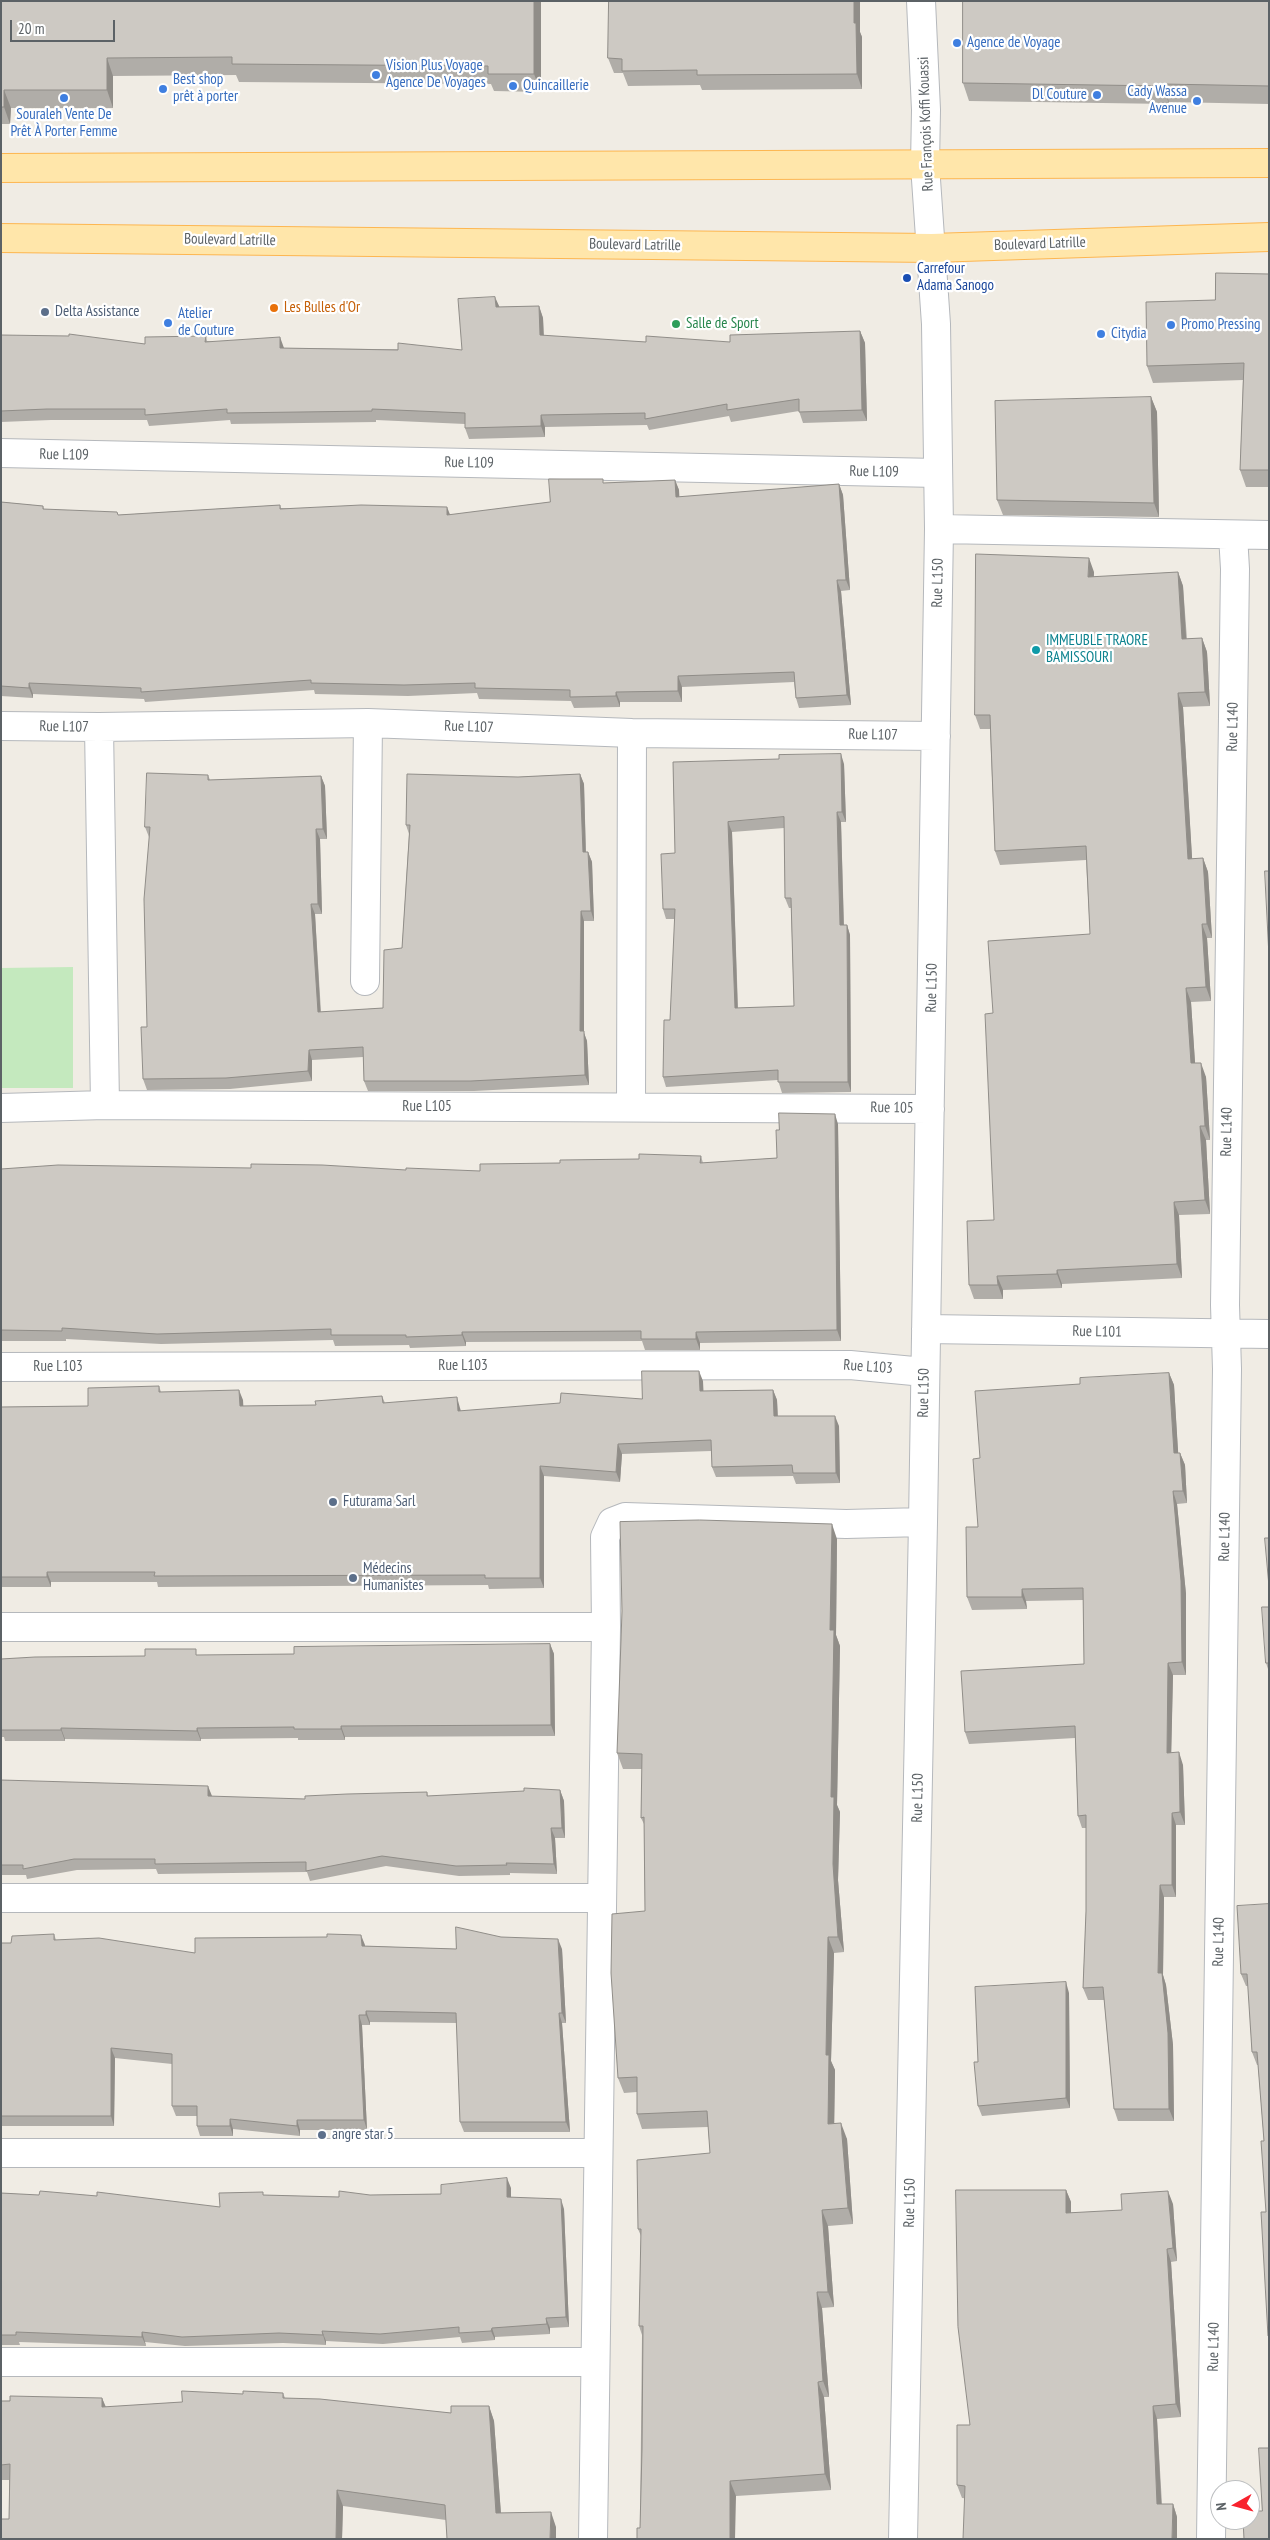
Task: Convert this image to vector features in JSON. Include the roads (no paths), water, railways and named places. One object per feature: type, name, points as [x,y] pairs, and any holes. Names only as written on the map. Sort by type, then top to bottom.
[{"type":"main road","points":[[1,168],[1269,163]]},
{"type":"main road","name":"Boulevard Latrille","points":[[1,238],[932,248],[1269,237]]},
{"type":"street","name":"Rue François Koffi Kouassi","points":[[921,1],[926,110],[925,165],[932,248]]},
{"type":"street","name":"Rue L150","points":[[903,2539],[923,1522],[939,529],[936,474],[936,324],[932,248]]},
{"type":"street","name":"Rue L109","points":[[1,453],[936,474]]},
{"type":"street","points":[[939,529],[1269,535]]},
{"type":"street","name":"Rue L140","points":[[1211,2539],[1227,1370],[1235,569],[1233,535]]},
{"type":"street","points":[[365,981],[368,723]]},
{"type":"street","name":"Rue L107","points":[[1,726],[99,727],[368,723],[632,733],[936,736]]},
{"type":"street","points":[[99,727],[105,1104]]},
{"type":"street","points":[[631,1106],[632,733]]},
{"type":"street","name":"Rue L105","points":[[1,1108],[105,1104],[372,1107],[853,1107]]},
{"type":"street","name":"Rue 105","points":[[853,1107],[930,1109]]},
{"type":"street","name":"Rue L101","points":[[926,1329],[1269,1334]]},
{"type":"street","name":"Rue L103","points":[[1,1367],[850,1364],[924,1372]]},
{"type":"street","points":[[593,2539],[606,1627],[605,1537],[612,1522],[625,1517],[846,1524],[923,1522]]},
{"type":"street","points":[[1,1627],[606,1627]]},
{"type":"street","points":[[1,1898],[601,1898]]},
{"type":"street","points":[[1,2153],[598,2152]]},
{"type":"street","points":[[1,2362],[595,2362]]},
{"type":"place","name":"Agence de Voyage","points":[[957,43]]},
{"type":"place","name":"Vision Plus Voyage Agence De Voyages","points":[[376,75]]},
{"type":"place","name":"Quincaillerie","points":[[513,86]]},
{"type":"place","name":"Best shop prêt à porter","points":[[163,89]]},
{"type":"place","name":"Dl Couture","points":[[1097,95]]},
{"type":"place","name":"Souraleh Vente De Prêt À Porter Femme","points":[[64,98]]},
{"type":"place","name":"Cady Wassa Avenue","points":[[1197,101]]},
{"type":"place","name":"Carrefour Adama Sanogo","points":[[907,278]]},
{"type":"place","name":"Les Bulles d'Or","points":[[274,308]]},
{"type":"place","name":"Delta Assistance","points":[[45,312]]},
{"type":"place","name":"Atelier de Couture","points":[[168,323]]},
{"type":"place","name":"Salle de Sport","points":[[676,324]]},
{"type":"place","name":"Promo Pressing","points":[[1171,325]]},
{"type":"place","name":"Citydia","points":[[1101,334]]},
{"type":"place","name":"IMMEUBLE TRAORE BAMISSOURI","points":[[1036,650]]},
{"type":"place","name":"Futurama Sarl","points":[[333,1502]]},
{"type":"place","name":"Médecins Humanistes","points":[[353,1578]]},
{"type":"place","name":"angre star 5","points":[[322,2135]]}]
